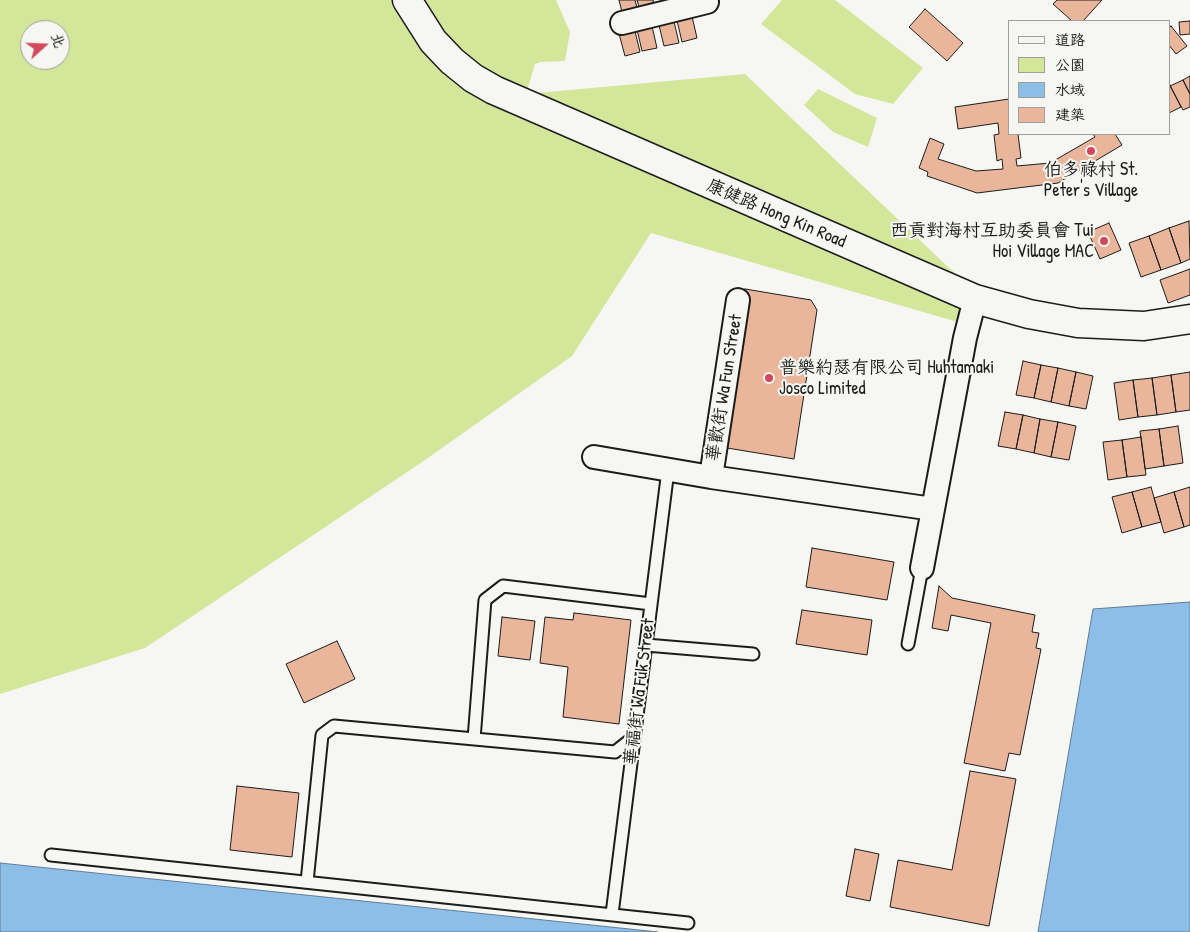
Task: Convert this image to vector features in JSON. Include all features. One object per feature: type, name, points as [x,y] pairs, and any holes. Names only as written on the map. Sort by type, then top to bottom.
[{"type":"street","name":"康健路 Hong Kin Road","points":[[407,0],[433,41],[452,62],[473,78],[494,90],[975,299],[1029,314],[1078,323],[1144,326],[1190,319]]},
{"type":"street","points":[[622,23],[707,2],[706,0]]},
{"type":"street","points":[[922,568],[965,338],[975,299]]},
{"type":"street","name":"華歡街 Wa Fun Street","points":[[711,477],[738,300]]},
{"type":"street","points":[[594,457],[711,477],[933,509]]},
{"type":"lane","name":"華福街 Wa Fuk Street","points":[[612,914],[668,470]]},
{"type":"lane","points":[[908,644],[922,568]]},
{"type":"lane","points":[[474,739],[485,600],[504,586],[651,604]]},
{"type":"lane","points":[[646,645],[753,654]]},
{"type":"lane","points":[[307,882],[322,735],[334,726],[615,752],[634,737]]},
{"type":"lane","points":[[51,855],[688,923]]},
{"type":"green space","points":[[0,0],[556,0],[570,32],[565,61],[535,64],[526,94],[745,74],[964,282],[968,325],[651,233],[572,356],[425,460],[145,648],[0,694]]},
{"type":"green space","points":[[782,0],[835,0],[923,68],[893,104],[855,94],[761,24]]},
{"type":"green space","points":[[818,89],[877,118],[868,147],[833,132],[804,105]]},
{"type":"water","points":[[1190,602],[1190,932],[1038,932],[1093,609]]},
{"type":"water","points":[[0,863],[658,932],[0,932]]},
{"type":"building","points":[[619,0],[635,0],[638,12],[623,16]]},
{"type":"building","points":[[637,0],[653,0],[655,8],[640,11]]},
{"type":"building","points":[[1057,0],[1102,0],[1084,20],[1071,20],[1053,4]]},
{"type":"building","points":[[925,9],[963,43],[947,61],[909,27]]},
{"type":"building","points":[[691,12],[697,38],[682,42],[676,16]]},
{"type":"building","points":[[673,17],[679,43],[664,46],[658,21]]},
{"type":"building","points":[[1190,21],[1190,34],[1180,35],[1179,22]]},
{"type":"building","points":[[651,22],[657,48],[642,51],[636,25]]},
{"type":"building","points":[[634,27],[640,52],[625,56],[618,30]]},
{"type":"building","points":[[1170,27],[1187,46],[1176,54],[1170,46]]},
{"type":"building","points":[[1190,76],[1190,94],[1183,80]]},
{"type":"building","points":[[1183,80],[1190,94],[1190,107],[1183,110],[1170,86]]},
{"type":"building","points":[[1170,85],[1181,107],[1170,112]]},
{"type":"building","name":"伯多祿村 St. Peter's Village","points":[[1008,99],[1008,135],[1018,135],[1021,158],[1016,159],[1017,166],[1050,163],[1095,137],[1094,135],[1116,135],[1122,145],[1058,183],[977,193],[927,176],[928,172],[919,168],[930,138],[944,144],[938,159],[976,171],[1003,169],[1002,159],[997,161],[994,135],[999,134],[998,123],[958,129],[955,107]]},
{"type":"building","points":[[1189,221],[1190,259],[1181,263],[1169,228]]},
{"type":"building","name":"西貢對海村互助委員會 Tui Hoi Village MAC","points":[[1109,223],[1121,250],[1100,259],[1088,232]]},
{"type":"building","points":[[1169,228],[1181,263],[1161,270],[1149,236]]},
{"type":"building","points":[[1149,236],[1161,270],[1141,277],[1129,243]]},
{"type":"building","points":[[1190,269],[1190,295],[1168,303],[1160,280]]},
{"type":"building","name":"普樂約瑟有限公司 Huhtamaki Josco Limited","points":[[745,289],[811,300],[817,310],[794,459],[721,447]]},
{"type":"building","points":[[1023,361],[1041,365],[1034,398],[1016,395]]},
{"type":"building","points":[[1041,365],[1058,368],[1051,402],[1034,398]]},
{"type":"building","points":[[1058,368],[1076,372],[1069,406],[1051,402]]},
{"type":"building","points":[[1076,372],[1093,376],[1086,409],[1069,406]]},
{"type":"building","points":[[1190,372],[1190,410],[1176,412],[1171,375]]},
{"type":"building","points":[[1171,375],[1176,412],[1157,415],[1152,378]]},
{"type":"building","points":[[1152,378],[1157,415],[1138,417],[1133,380]]},
{"type":"building","points":[[1133,380],[1138,417],[1119,420],[1114,383]]},
{"type":"building","points":[[1005,412],[1023,415],[1016,449],[998,446]]},
{"type":"building","points":[[1023,415],[1040,419],[1034,453],[1016,449]]},
{"type":"building","points":[[1040,419],[1058,422],[1051,457],[1034,453]]},
{"type":"building","points":[[1058,422],[1076,426],[1069,460],[1051,457]]},
{"type":"building","points":[[1178,426],[1183,463],[1164,466],[1159,429]]},
{"type":"building","points":[[1159,429],[1164,466],[1145,469],[1140,431]]},
{"type":"building","points":[[1141,437],[1146,475],[1127,477],[1122,440]]},
{"type":"building","points":[[1122,440],[1127,477],[1108,480],[1103,442]]},
{"type":"building","points":[[1151,487],[1161,522],[1142,527],[1132,492]]},
{"type":"building","points":[[1190,487],[1190,525],[1184,527],[1174,492]]},
{"type":"building","points":[[1132,492],[1142,527],[1122,533],[1112,497]]},
{"type":"building","points":[[1174,492],[1184,527],[1164,533],[1154,498]]},
{"type":"building","points":[[812,548],[894,562],[887,600],[806,587]]},
{"type":"building","points":[[939,586],[952,598],[1035,615],[1032,632],[1039,633],[1036,648],[1041,649],[1020,755],[1009,753],[1005,771],[964,763],[991,623],[951,615],[948,631],[932,628]]},
{"type":"building","points":[[802,610],[872,620],[867,655],[796,644]]},
{"type":"building","points":[[574,613],[631,620],[619,724],[563,717],[568,667],[540,663],[545,617],[573,620]]},
{"type":"building","points":[[502,617],[535,621],[530,660],[498,656]]},
{"type":"building","points":[[337,641],[355,679],[304,703],[286,664]]},
{"type":"building","points":[[970,771],[1016,779],[989,926],[890,907],[898,860],[952,870]]},
{"type":"building","points":[[237,786],[299,793],[292,857],[230,850]]},
{"type":"building","points":[[855,849],[879,854],[870,901],[846,896]]},
{"type":"place","name":"伯多祿村 St. Peter's Village","points":[[1091,151]]},
{"type":"place","name":"西貢對海村互助委員會 Tui Hoi Village MAC","points":[[1104,241]]},
{"type":"place","name":"普樂約瑟有限公司 Huhtamaki Josco Limited","points":[[769,378]]}]
